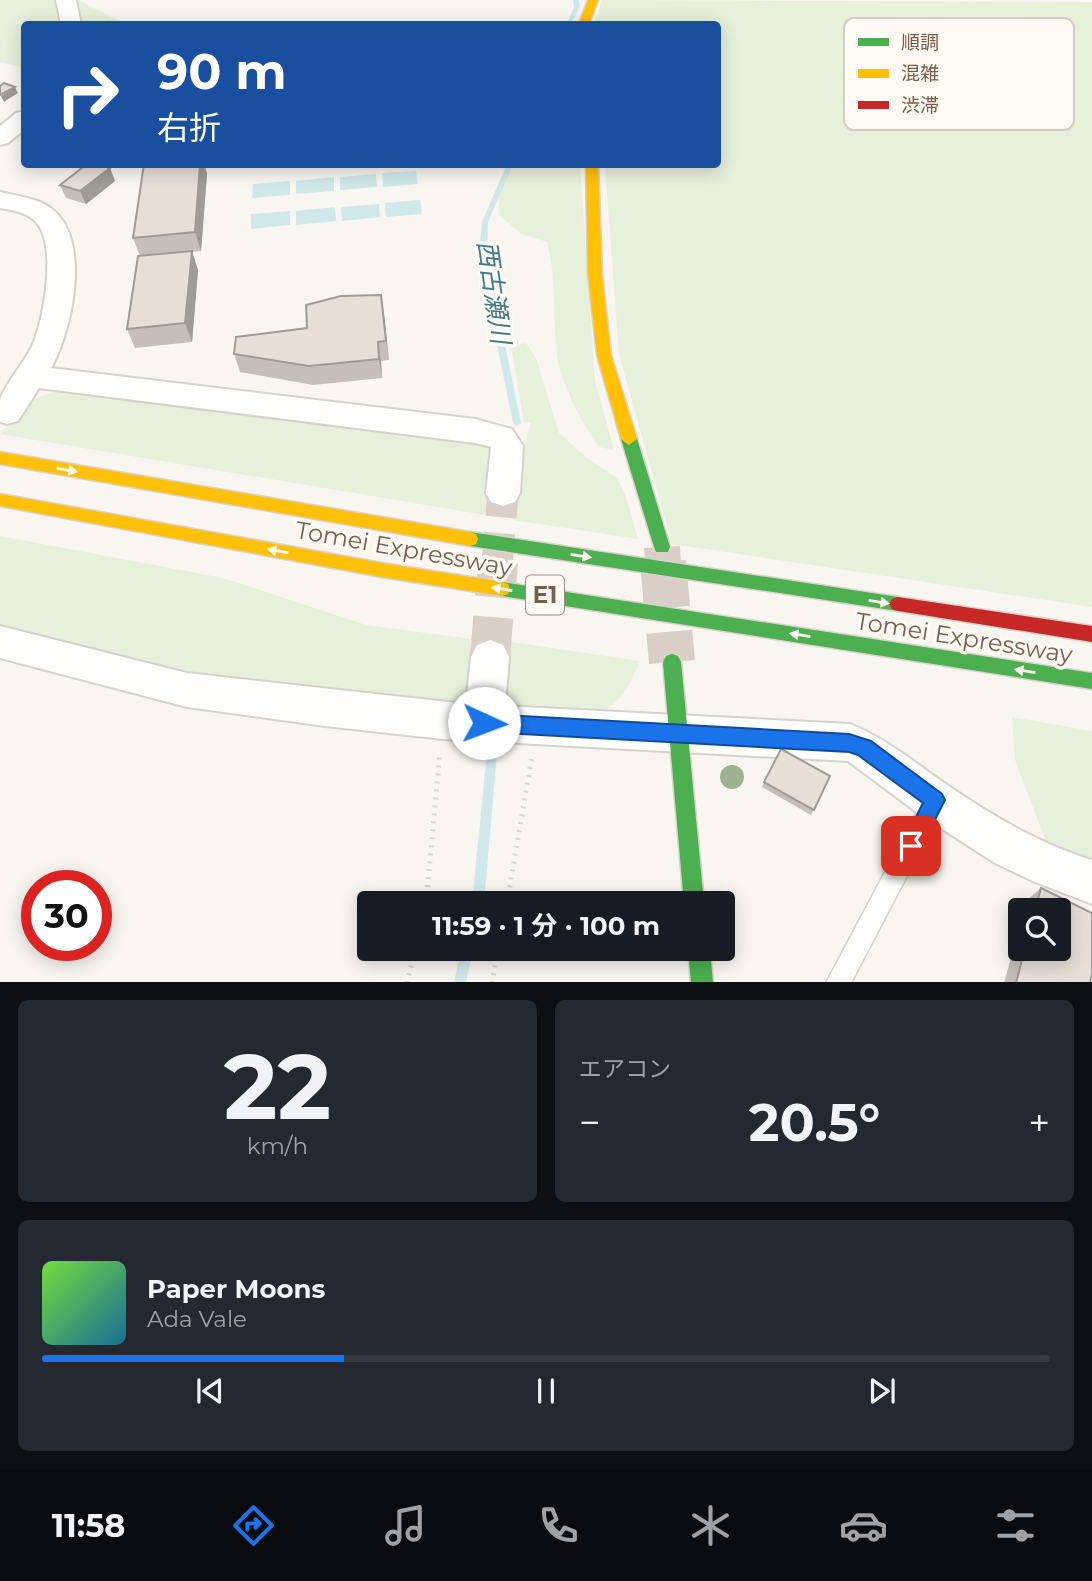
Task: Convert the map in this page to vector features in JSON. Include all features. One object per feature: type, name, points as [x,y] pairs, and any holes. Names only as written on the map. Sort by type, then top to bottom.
[{"type":"main road","points":[[585,21],[593,0]]},
{"type":"main road","points":[[592,168],[595,274],[604,355],[662,547]]},
{"type":"main road","name":"Tomei Expressway","points":[[0,458],[397,528],[1092,634]]},
{"type":"main road","name":"Tomei Expressway","points":[[0,500],[382,570],[1092,681]]},
{"type":"main road","points":[[672,662],[693,891]]},
{"type":"main road","points":[[700,961],[702,982]]},
{"type":"street","points":[[66,0],[70,21]]},
{"type":"street","points":[[0,138],[21,120]]},
{"type":"street","points":[[0,200],[22,204],[45,216],[55,226],[60,247],[57,316],[48,345],[7,413]]},
{"type":"street","points":[[29,376],[475,431],[502,437],[507,446],[503,493]]},
{"type":"street","points":[[0,642],[187,690],[443,721],[849,743],[864,748],[935,800],[1031,861],[1092,882]]},
{"type":"street","points":[[484,723],[490,657]]},
{"type":"lane","points":[[838,982],[935,800]]},
{"type":"path","points":[[427,891],[443,721]]},
{"type":"path","points":[[509,891],[537,725]]},
{"type":"path","points":[[407,982],[412,961]]},
{"type":"path","points":[[492,982],[496,961]]},
{"type":"green space","points":[[0,0],[78,0],[119,21],[21,21],[21,67],[0,62]]},
{"type":"green space","points":[[602,0],[1092,2],[1092,607],[672,544],[619,354],[605,168],[721,168],[721,21],[595,21]]},
{"type":"green space","points":[[508,168],[580,168],[595,381],[614,450],[599,447],[579,416],[559,366],[552,270],[547,242],[522,234],[500,216],[498,197]]},
{"type":"green space","points":[[526,343],[536,358],[559,433],[586,457],[617,478],[625,494],[638,539],[513,520],[517,467],[531,423],[524,422],[511,346]]},
{"type":"green space","points":[[62,388],[479,440],[492,449],[492,516],[0,434],[29,402]]},
{"type":"green space","points":[[0,536],[223,578],[366,625],[479,640],[476,680],[467,698],[443,707],[181,676],[0,631]]},
{"type":"green space","points":[[504,641],[640,661],[629,684],[617,700],[604,710],[590,715],[574,716],[514,708],[506,698]]},
{"type":"green space","points":[[1012,717],[1092,731],[1092,863],[1050,852],[1015,760]]},
{"type":"water","points":[[416,171],[418,184],[383,187],[382,173]]},
{"type":"water","points":[[376,174],[377,187],[340,190],[340,177]]},
{"type":"water","points":[[334,177],[334,191],[296,194],[296,181]]},
{"type":"water","points":[[290,181],[290,195],[252,198],[253,184]]},
{"type":"water","points":[[420,200],[422,214],[386,217],[385,203]]},
{"type":"water","points":[[379,204],[380,217],[342,221],[341,207]]},
{"type":"water","points":[[335,207],[336,221],[296,225],[296,211]]},
{"type":"water","points":[[290,211],[290,225],[251,229],[251,214]]},
{"type":"building","points":[[4,83],[15,87],[0,95],[0,86]]},
{"type":"building","points":[[82,168],[110,168],[80,191],[60,185]]},
{"type":"building","points":[[143,168],[200,168],[195,232],[133,238]]},
{"type":"building","points":[[192,251],[185,323],[127,329],[138,256]]},
{"type":"building","points":[[381,295],[386,341],[378,342],[379,359],[309,366],[234,354],[236,337],[307,328],[306,305],[341,296]]},
{"type":"building","points":[[781,749],[830,776],[814,810],[764,782]]},
{"type":"building","points":[[1041,888],[1061,898],[1038,898]]},
{"type":"building","points":[[1071,903],[1092,913],[1090,982],[1016,982],[1022,961],[1071,961]]},
{"type":"waterway","name":"西古瀬川","points":[[570,21],[577,7],[576,0]]},
{"type":"waterway","name":"西古瀬川","points":[[508,168],[485,222],[483,256],[517,423]]},
{"type":"waterway","name":"西古瀬川","points":[[479,891],[492,753]]},
{"type":"waterway","name":"西古瀬川","points":[[460,982],[464,961]]},
{"type":"tunnel","points":[[497,564],[503,493]]},
{"type":"tunnel","points":[[662,547],[663,564]]},
{"type":"tunnel","points":[[490,657],[498,562]]},
{"type":"tunnel","points":[[663,562],[672,662]]},
{"type":"traffic: fast","points":[[629,439],[662,547]]},
{"type":"traffic: fast","points":[[470,539],[898,604]]},
{"type":"traffic: fast","points":[[502,589],[1092,681]]},
{"type":"traffic: fast","points":[[672,662],[693,891]]},
{"type":"traffic: fast","points":[[700,961],[702,982]]},
{"type":"traffic: slow","points":[[585,21],[593,0]]},
{"type":"traffic: slow","points":[[592,168],[595,274],[604,355],[629,439]]},
{"type":"traffic: slow","points":[[0,458],[470,539]]},
{"type":"traffic: slow","points":[[0,500],[382,570],[502,589]]},
{"type":"traffic: jam","points":[[898,604],[1092,634]]},
{"type":"route","points":[[484,723],[849,743],[864,748],[935,800],[911,846]]}]
